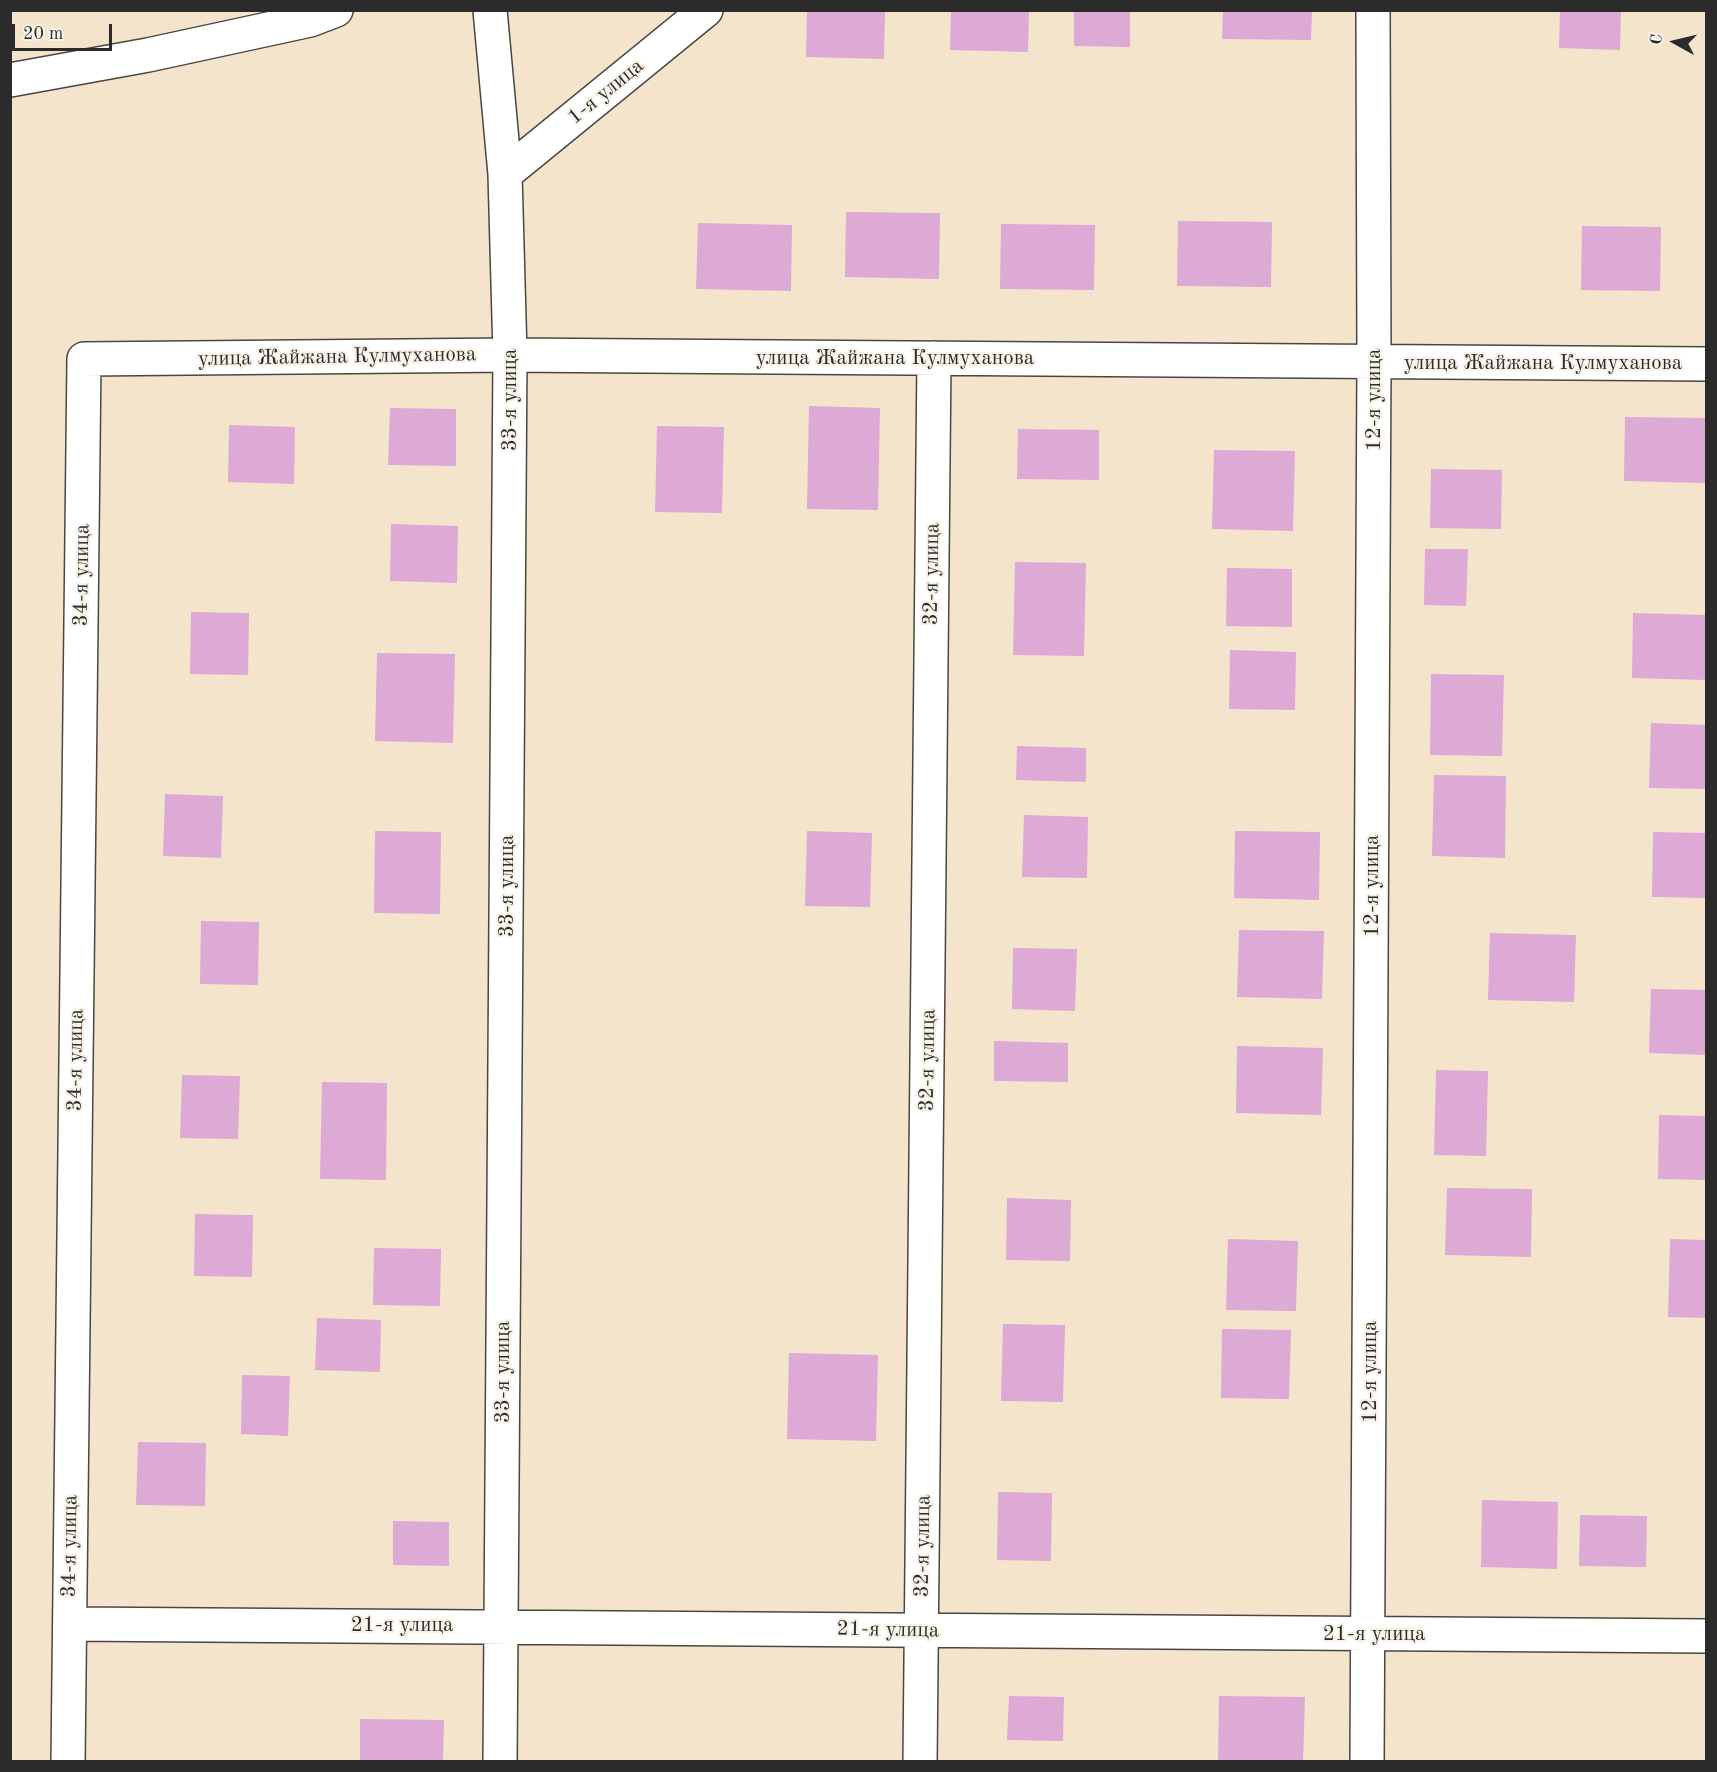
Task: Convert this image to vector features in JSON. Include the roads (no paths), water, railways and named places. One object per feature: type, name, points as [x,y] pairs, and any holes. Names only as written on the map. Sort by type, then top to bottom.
[{"type":"street","points":[[10,80],[148,55],[310,20],[336,10]]},
{"type":"street","name":"33-я улица","points":[[490,10],[505,174],[510,355],[500,1761]]},
{"type":"street","name":"1-я улица","points":[[505,174],[706,10]]},
{"type":"street","name":"12-я улица","points":[[1367,1761],[1374,362],[1373,10]]},
{"type":"street","name":"улица Жайжана Кулмуханова","points":[[84,359],[510,355],[1707,364]]},
{"type":"street","name":"32-я улица","points":[[920,1761],[934,358]]},
{"type":"street","name":"34-я улица","points":[[68,1761],[84,359]]},
{"type":"street","name":"21-я улица","points":[[70,1624],[1707,1636]]}]
